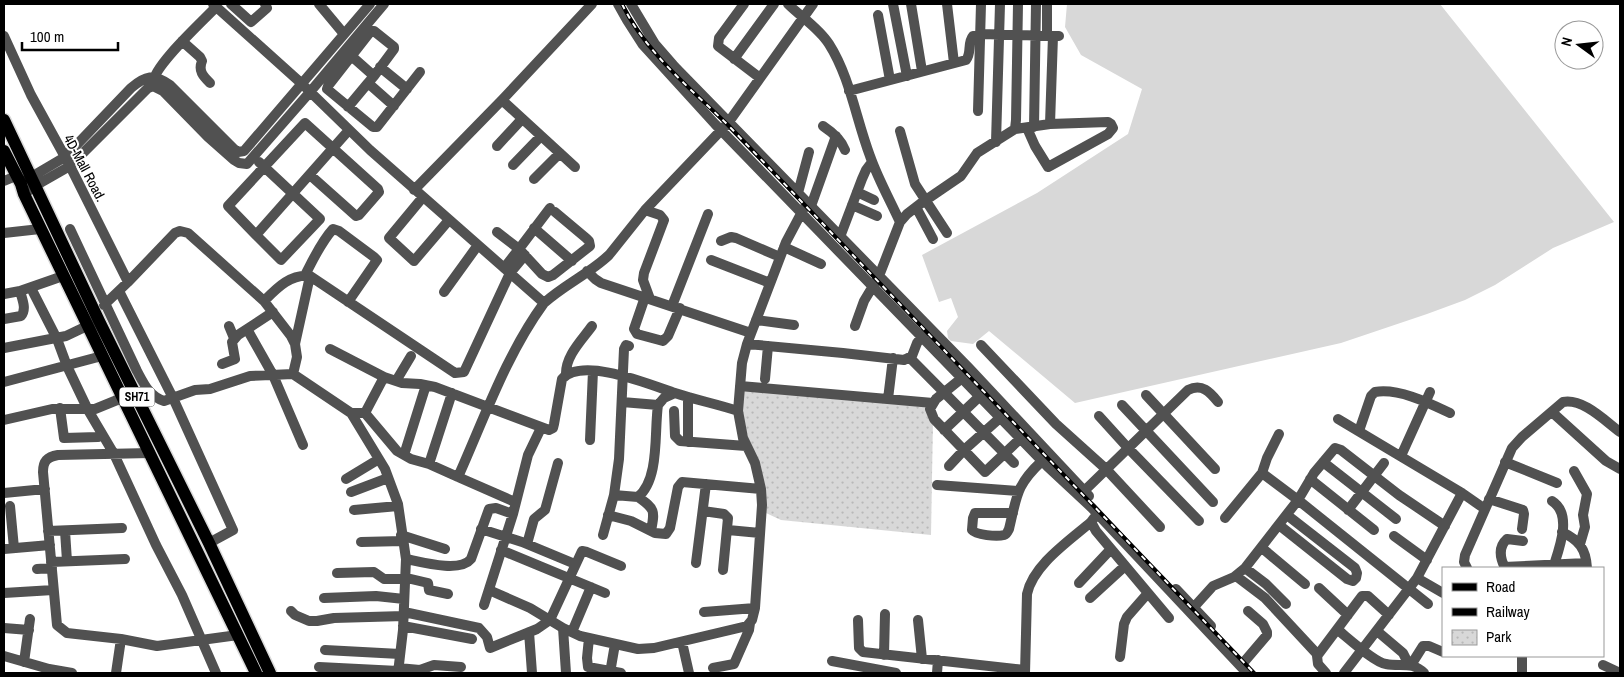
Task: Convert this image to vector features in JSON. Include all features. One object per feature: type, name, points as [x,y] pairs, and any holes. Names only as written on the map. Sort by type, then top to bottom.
[{"type":"main road","name":"SH71","points":[[4,120],[99,321],[209,543],[270,673]]},
{"type":"main road","name":"SH71","points":[[4,153],[16,184],[150,453],[256,673]]},
{"type":"street","points":[[231,4],[251,22],[267,8],[265,4]]},
{"type":"street","points":[[319,4],[344,34]]},
{"type":"street","points":[[16,184],[34,181],[67,162],[141,80],[153,81],[159,78],[170,85],[234,149],[241,153],[247,149],[370,4]]},
{"type":"street","points":[[384,4],[348,53],[327,89],[373,127],[377,128],[420,72]]},
{"type":"street","points":[[414,190],[592,4]]},
{"type":"street","points":[[618,4],[643,45],[725,126],[798,193],[930,328],[1082,493],[1096,514],[1247,673]]},
{"type":"street","points":[[632,4],[655,44],[801,212],[1042,460],[1082,493]]},
{"type":"street","points":[[744,4],[718,42],[720,48],[760,78]]},
{"type":"street","points":[[734,59],[774,4]]},
{"type":"street","points":[[788,4],[828,42],[841,69],[872,162],[900,222]]},
{"type":"street","points":[[458,477],[488,407],[526,329],[544,303],[559,290],[609,255],[645,210],[725,126],[813,4]]},
{"type":"street","points":[[893,4],[907,76]]},
{"type":"street","points":[[911,4],[922,72]]},
{"type":"street","points":[[947,4],[954,63]]},
{"type":"street","points":[[978,111],[981,4]]},
{"type":"street","points":[[996,142],[1000,4]]},
{"type":"street","points":[[1015,129],[1018,4]]},
{"type":"street","points":[[855,326],[864,300],[879,276],[900,222],[916,207],[961,176],[977,153],[1015,129],[1031,127],[1050,124],[1108,122],[1113,128],[1108,134],[1048,167],[1035,146],[1031,127],[1036,4]]},
{"type":"street","points":[[1047,4],[1053,36],[1050,124]]},
{"type":"street","points":[[153,81],[168,57],[217,6],[414,190],[544,303]]},
{"type":"street","points":[[878,15],[890,80]]},
{"type":"street","points":[[153,81],[208,137],[239,163],[248,164],[310,92],[348,53],[374,31],[394,49],[348,107]]},
{"type":"street","points":[[849,91],[968,58],[971,37],[981,34],[1053,36]]},
{"type":"street","name":"4D-Mall Road.","points":[[4,36],[31,94],[128,282]]},
{"type":"street","points":[[182,42],[200,57],[202,61],[200,71],[210,83]]},
{"type":"street","points":[[348,53],[394,106]]},
{"type":"street","points":[[380,67],[408,89]]},
{"type":"street","points":[[502,100],[575,167]]},
{"type":"street","points":[[497,146],[522,119]]},
{"type":"street","points":[[254,157],[264,167],[320,219],[281,260],[228,206],[264,167],[304,123],[378,189],[379,192],[356,216],[310,175]]},
{"type":"street","points":[[823,126],[836,136],[845,150]]},
{"type":"street","points":[[256,235],[349,130]]},
{"type":"street","points":[[900,131],[912,177],[925,201],[948,233]]},
{"type":"street","points":[[513,165],[541,136]]},
{"type":"street","points":[[714,668],[734,664],[749,630],[755,608],[762,505],[761,489],[755,463],[746,446],[740,426],[738,411],[742,362],[782,252],[801,212],[809,204],[836,136]]},
{"type":"street","points":[[798,193],[809,152]]},
{"type":"street","points":[[534,179],[560,153]]},
{"type":"street","points":[[840,237],[866,170],[872,162]]},
{"type":"street","points":[[857,192],[874,200]]},
{"type":"street","points":[[423,197],[388,238],[401,250],[415,261],[449,220]]},
{"type":"street","points":[[852,205],[877,216]]},
{"type":"street","points":[[916,207],[933,239]]},
{"type":"street","points":[[264,301],[279,285],[290,279],[307,276],[454,373],[464,372],[507,270],[522,252],[534,228],[552,210],[589,242],[590,246],[554,275],[548,277],[542,274],[522,252],[497,232]]},
{"type":"street","points":[[645,210],[660,215],[664,220],[644,273],[643,280],[648,298],[634,329],[637,334],[663,341],[668,336],[708,214]]},
{"type":"street","points":[[534,228],[572,261]]},
{"type":"street","points":[[4,233],[40,229]]},
{"type":"street","points":[[70,229],[137,371],[150,394],[154,397],[164,401],[195,390],[210,389],[250,376],[293,374],[351,413],[379,459],[398,506],[406,559],[404,618],[398,671]]},
{"type":"street","points":[[295,344],[307,276],[315,255],[333,229],[339,231],[377,260],[348,302]]},
{"type":"street","points":[[104,304],[128,282],[171,236],[180,231],[188,233],[264,301],[291,336],[295,344],[297,357],[293,374]]},
{"type":"street","points":[[721,241],[731,237],[736,238],[821,264]]},
{"type":"street","points":[[444,292],[478,245]]},
{"type":"street","points":[[711,260],[770,283]]},
{"type":"street","points":[[587,271],[602,283],[751,333]]},
{"type":"street","points":[[4,294],[31,288],[63,276]]},
{"type":"street","points":[[31,288],[57,339],[66,366],[88,410],[114,454],[156,545],[182,595],[216,673]]},
{"type":"street","points":[[4,319],[24,314],[20,291]]},
{"type":"street","points":[[118,291],[173,398],[233,530],[209,543]]},
{"type":"street","points":[[222,364],[234,359],[232,342],[234,338],[273,312]]},
{"type":"street","points":[[756,320],[794,325]]},
{"type":"street","points":[[4,348],[57,339],[87,326]]},
{"type":"street","points":[[229,326],[234,338]]},
{"type":"street","points":[[566,374],[568,358],[592,326]]},
{"type":"street","points":[[247,328],[273,375],[303,445]]},
{"type":"street","points":[[747,344],[904,360],[910,358],[922,336],[930,328]]},
{"type":"street","points":[[603,535],[614,495],[619,459],[624,348],[626,345],[629,346]]},
{"type":"street","points":[[981,345],[1056,424],[1106,469],[1160,527]]},
{"type":"street","points":[[765,378],[768,346]]},
{"type":"street","points":[[330,349],[384,377],[407,384],[426,385],[549,430],[553,428],[562,379],[566,374],[576,371],[593,371],[623,376],[738,411]]},
{"type":"street","points":[[4,382],[102,356]]},
{"type":"street","points":[[396,381],[411,356]]},
{"type":"street","points":[[888,399],[893,358]]},
{"type":"street","points":[[910,358],[1014,463]]},
{"type":"street","points":[[590,440],[593,371]]},
{"type":"street","points":[[364,413],[384,377]]},
{"type":"street","points":[[962,378],[944,392],[930,409],[934,419],[985,472],[1021,438]]},
{"type":"street","points":[[404,455],[426,385]]},
{"type":"street","points":[[740,386],[933,403]]},
{"type":"street","points":[[1082,493],[1191,388],[1199,387],[1205,389],[1218,402]]},
{"type":"street","points":[[1359,431],[1371,396],[1375,392],[1380,391],[1405,395],[1450,413]]},
{"type":"street","points":[[1401,456],[1430,392]]},
{"type":"street","points":[[638,497],[647,488],[652,474],[658,405],[664,398],[675,393]]},
{"type":"street","points":[[429,464],[452,394]]},
{"type":"street","points":[[1146,395],[1215,469]]},
{"type":"street","points":[[944,430],[980,396]]},
{"type":"street","points":[[688,397],[688,442]]},
{"type":"street","points":[[4,420],[60,408],[88,410],[122,398]]},
{"type":"street","points":[[622,402],[658,405]]},
{"type":"street","points":[[1466,567],[1464,562],[1465,555],[1505,462],[1516,442],[1563,402],[1575,402],[1590,410],[1620,432]]},
{"type":"street","points":[[1122,405],[1213,502]]},
{"type":"street","points":[[60,408],[64,438],[98,437]]},
{"type":"street","points":[[674,411],[675,436],[680,441],[746,446]]},
{"type":"street","points":[[351,413],[364,413],[393,447],[404,455],[515,502]]},
{"type":"street","points":[[1552,413],[1606,461],[1620,468]]},
{"type":"street","points":[[1099,416],[1199,521]]},
{"type":"street","points":[[949,466],[1001,417]]},
{"type":"street","points":[[1338,418],[1462,493],[1484,509]]},
{"type":"street","points":[[484,605],[513,514],[528,455],[541,428]]},
{"type":"street","points":[[1225,518],[1262,473],[1266,458],[1279,434]]},
{"type":"street","points":[[1194,608],[1213,586],[1236,576],[1245,568],[1287,515],[1310,479],[1333,449],[1338,448],[1399,495],[1445,526]]},
{"type":"street","points":[[150,453],[49,457],[43,466],[57,625],[61,630],[75,635],[121,639],[157,646],[238,635]]},
{"type":"street","points":[[346,479],[379,459]]},
{"type":"street","points":[[1013,512],[1018,491],[1029,473],[1042,460]]},
{"type":"street","points":[[1322,462],[1396,519]]},
{"type":"street","points":[[1505,462],[1557,483]]},
{"type":"street","points":[[527,544],[534,519],[545,510],[558,463]]},
{"type":"street","points":[[1348,510],[1384,463]]},
{"type":"street","points":[[1574,471],[1587,494],[1583,515],[1585,527],[1580,544]]},
{"type":"street","points":[[1262,473],[1428,604]]},
{"type":"street","points":[[351,492],[388,478]]},
{"type":"street","points":[[1310,479],[1374,530]]},
{"type":"street","points":[[608,515],[630,521],[659,534],[666,534],[669,532],[680,484],[685,482],[761,489]]},
{"type":"street","points":[[696,563],[706,484]]},
{"type":"street","points":[[937,485],[1018,491]]},
{"type":"street","points":[[4,493],[45,489]]},
{"type":"street","points":[[1344,673],[1417,578],[1462,493]]},
{"type":"street","points":[[614,495],[638,497],[652,508],[654,512],[651,531]]},
{"type":"street","points":[[1489,499],[1523,510],[1522,529]]},
{"type":"street","points":[[1552,501],[1562,510],[1562,532],[1553,566]]},
{"type":"street","points":[[10,506],[9,548],[50,545]]},
{"type":"street","points":[[354,510],[398,506]]},
{"type":"street","points":[[406,559],[437,565],[463,565],[468,563],[489,509],[496,508],[513,514]]},
{"type":"street","points":[[703,511],[726,515],[728,530],[723,570]]},
{"type":"street","points":[[1096,514],[1111,549],[1170,618]]},
{"type":"street","points":[[1096,514],[1194,608],[1256,673]]},
{"type":"street","points":[[858,620],[859,648],[863,652],[1025,672],[1030,584],[1042,566],[1096,514]]},
{"type":"street","points":[[1279,525],[1347,579],[1353,581],[1356,578],[1357,572],[1355,568],[1287,515]]},
{"type":"street","points":[[48,531],[122,528]]},
{"type":"street","points":[[481,529],[506,536],[575,564]]},
{"type":"street","points":[[728,530],[760,534]]},
{"type":"street","points":[[65,531],[67,561]]},
{"type":"street","points":[[1528,567],[1587,566],[1584,550],[1580,544],[1576,539],[1562,532]]},
{"type":"street","points":[[1394,536],[1427,560]]},
{"type":"street","points":[[361,542],[402,538],[445,549]]},
{"type":"street","points":[[1504,567],[1500,557],[1504,542],[1507,538],[1523,541]]},
{"type":"street","points":[[1262,548],[1305,584]]},
{"type":"street","points":[[1079,583],[1111,549]]},
{"type":"street","points":[[501,550],[605,593]]},
{"type":"street","points":[[291,611],[309,621],[334,618],[404,618],[478,628],[487,637],[490,648],[529,632],[550,620],[580,553],[584,551],[620,566]]},
{"type":"street","points":[[37,569],[67,561],[125,559]]},
{"type":"street","points":[[1090,598],[1125,566]]},
{"type":"street","points":[[1245,568],[1266,584],[1286,604]]},
{"type":"street","points":[[337,573],[374,572],[384,579],[422,581],[428,583],[430,590],[448,594]]},
{"type":"street","points":[[1236,576],[1265,598],[1318,655]]},
{"type":"street","points":[[1417,578],[1442,593]]},
{"type":"street","points":[[566,673],[567,630],[591,587]]},
{"type":"street","points":[[1320,588],[1348,615]]},
{"type":"street","points":[[4,593],[53,590]]},
{"type":"street","points":[[489,590],[530,608],[567,630],[589,638],[646,649],[744,628],[750,623]]},
{"type":"street","points":[[1120,657],[1124,624],[1127,617],[1148,594]]},
{"type":"street","points":[[1326,673],[1318,664],[1318,655],[1362,596],[1366,595],[1389,615]]},
{"type":"street","points":[[324,598],[376,596],[404,599]]},
{"type":"street","points":[[704,612],[755,608]]},
{"type":"street","points":[[1244,662],[1268,632],[1263,624],[1248,611]]},
{"type":"street","points":[[878,672],[882,654],[885,614]]},
{"type":"street","points":[[404,618],[472,639]]},
{"type":"street","points":[[24,662],[30,619]]},
{"type":"street","points":[[918,620],[922,659]]},
{"type":"street","points":[[4,628],[29,630]]},
{"type":"street","points":[[1338,630],[1362,650],[1383,663],[1410,665],[1419,668],[1424,673]]},
{"type":"street","points":[[1377,631],[1403,653],[1410,665]]},
{"type":"street","points":[[529,632],[532,673]]},
{"type":"street","points":[[589,638],[588,666],[622,673]]},
{"type":"street","points":[[116,673],[121,639]]},
{"type":"street","points":[[682,642],[690,673]]},
{"type":"street","points":[[610,672],[615,644]]},
{"type":"street","points":[[1410,665],[1423,646],[1429,646],[1442,652]]},
{"type":"street","points":[[324,650],[400,654]]},
{"type":"street","points":[[4,656],[49,671],[72,673]]},
{"type":"street","points":[[1522,657],[1522,673]]},
{"type":"street","points":[[937,673],[938,660]]},
{"type":"street","points":[[832,661],[878,672],[896,673]]},
{"type":"street","points":[[319,667],[398,671],[420,670],[434,665],[461,667]]},
{"type":"street","points":[[1603,665],[1620,673]]},
{"type":"green space","points":[[1067,4],[1440,4],[1614,222],[1553,248],[1495,285],[1465,300],[1341,343],[1075,403],[989,331],[973,344],[951,341],[948,338],[947,331],[958,317],[951,298],[939,302],[922,255],[1037,193],[1128,134],[1142,89],[1081,55],[1065,27]]},
{"type":"green space","points":[[744,387],[929,401],[933,419],[931,535],[781,520],[766,513],[763,477],[742,420]]},
{"type":"railway","points":[[622,4],[643,38],[670,69],[728,125],[1254,673]]}]
